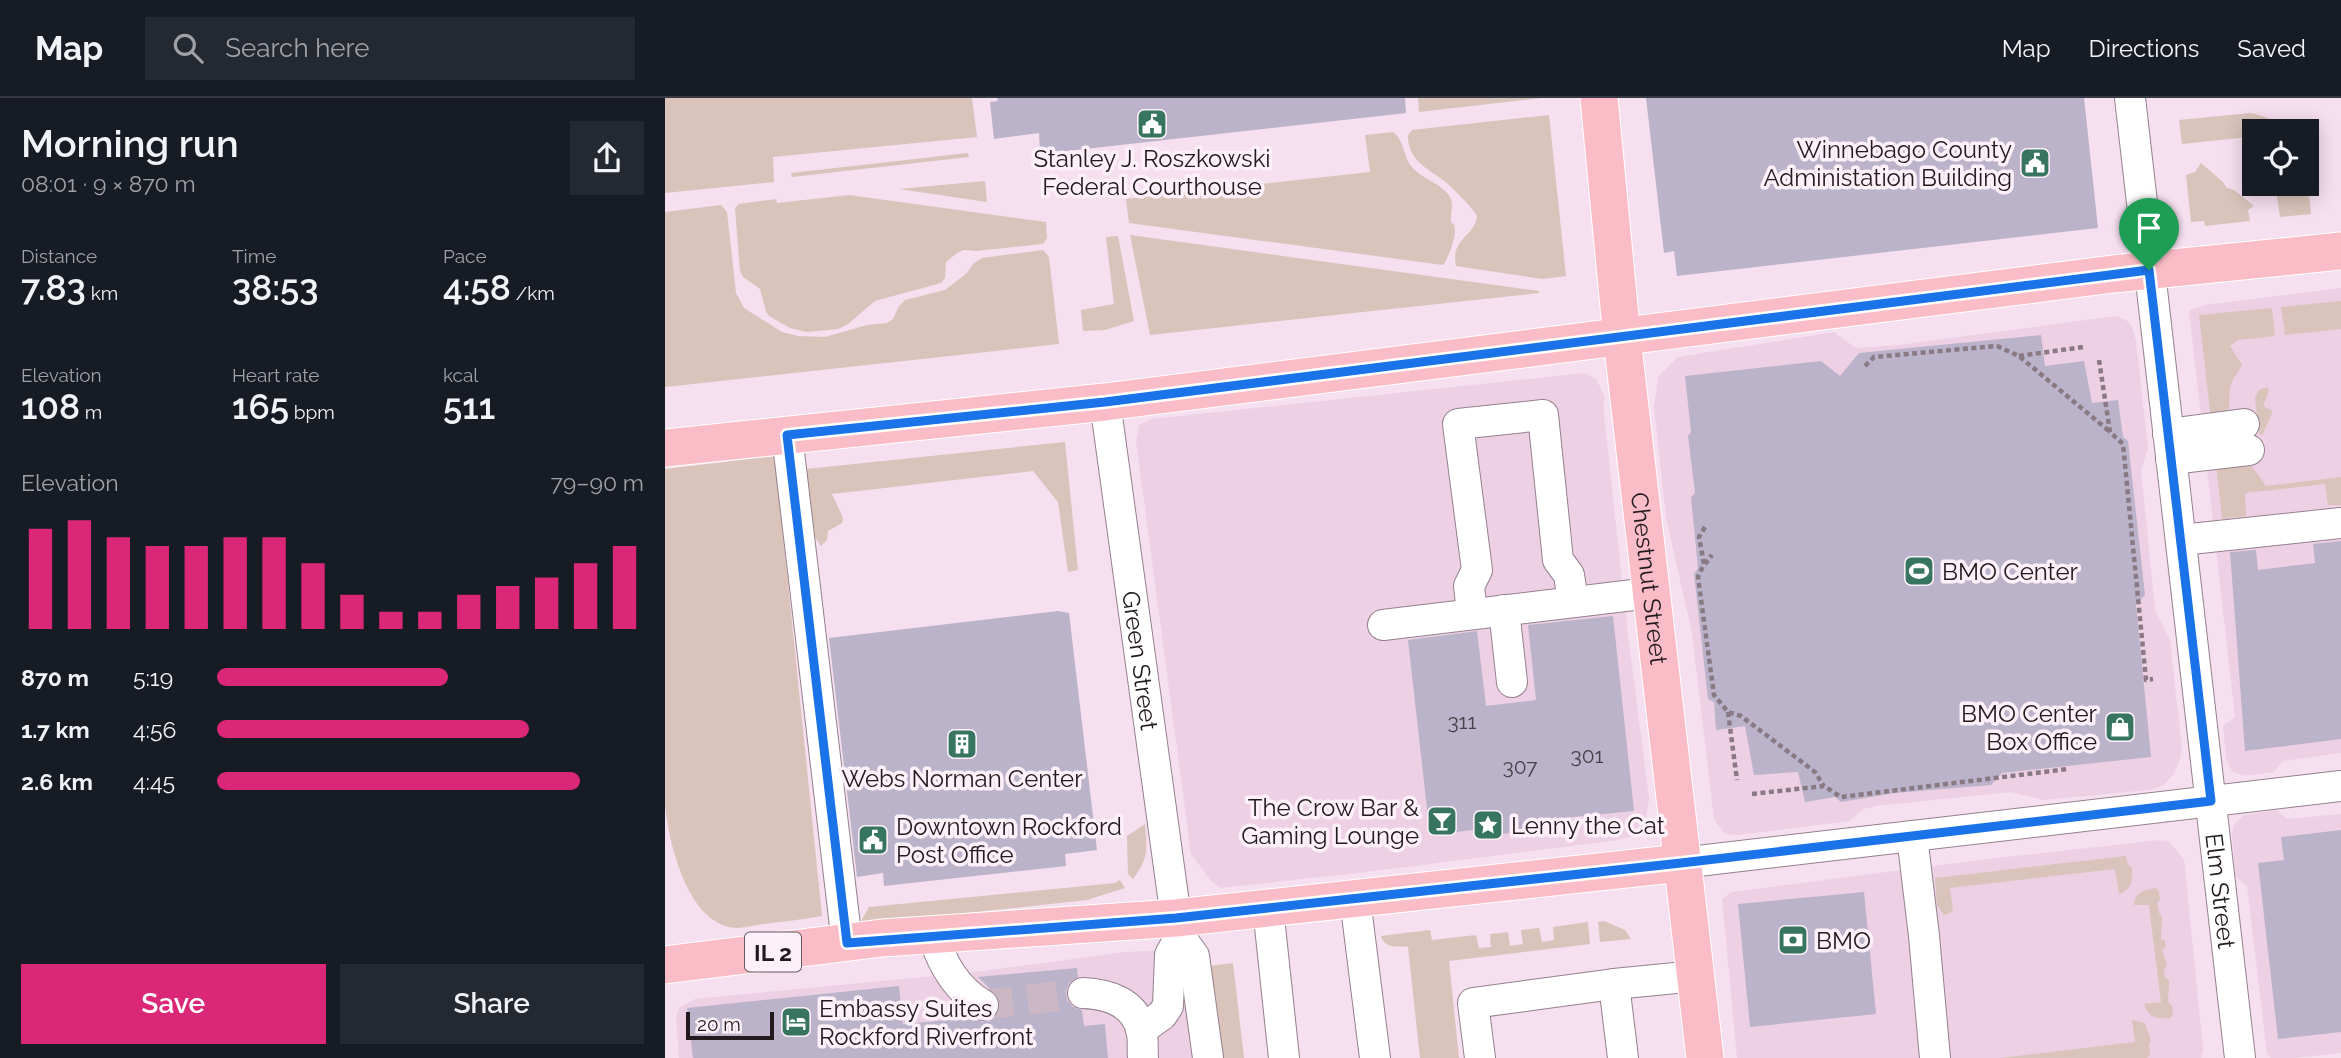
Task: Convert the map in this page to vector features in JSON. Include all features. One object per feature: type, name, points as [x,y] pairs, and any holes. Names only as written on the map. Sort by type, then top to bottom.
[{"type":"main road","name":"Chestnut Street","points":[[1599,98],[1650,593],[1705,1058]]},
{"type":"main road","points":[[665,448],[1105,402],[2149,270],[2341,251]]},
{"type":"main road","name":"IL 2","points":[[665,965],[933,935],[1178,927],[1268,908],[1681,863]]},
{"type":"street","name":"Elm Street","points":[[2130,98],[2240,1058]]},
{"type":"street","name":"Green Street","points":[[1105,402],[1178,927]]},
{"type":"street","points":[[1512,682],[1490,611],[1469,586],[1477,570],[1458,424],[1543,415],[1558,560],[1550,572],[1564,602]]},
{"type":"street","points":[[787,435],[847,943]]},
{"type":"street","points":[[2170,446],[2246,437]]},
{"type":"street","points":[[2181,540],[2341,523]]},
{"type":"street","points":[[1383,625],[1650,593]]},
{"type":"street","points":[[1681,863],[2341,786]]},
{"type":"street","points":[[1912,836],[1935,1058]]},
{"type":"street","points":[[1355,899],[1375,1058]]},
{"type":"street","points":[[1268,908],[1284,1058]]},
{"type":"street","points":[[1142,1044],[1168,1006],[1170,955],[1178,927]]},
{"type":"street","points":[[1178,927],[1194,956],[1208,1058]]},
{"type":"street","points":[[933,935],[939,954],[953,978],[969,997],[983,1005]]},
{"type":"street","points":[[1480,1058],[1473,1003],[1696,976]]},
{"type":"street","points":[[1614,984],[1623,1058]]},
{"type":"street","points":[[1083,993],[1117,999],[1131,1009],[1142,1044]]},
{"type":"path","points":[[1865,366],[1874,357],[1997,346],[2019,356],[2123,444],[2146,680],[2154,679]]},
{"type":"path","points":[[2019,356],[2083,346]]},
{"type":"path","points":[[2099,360],[2110,432]]},
{"type":"path","points":[[1704,565],[1699,537],[1705,527]]},
{"type":"path","points":[[1712,555],[1698,577],[1714,695],[1728,712],[1737,780]]},
{"type":"path","points":[[1728,712],[1741,716],[1815,772],[1823,786],[1841,797],[2068,769]]},
{"type":"path","points":[[1752,794],[1823,786]]},
{"type":"shaded area","points":[[665,98],[972,98],[977,137],[773,157],[774,182],[665,193]]},
{"type":"shaded area","points":[[1418,98],[1542,98],[1419,112]]},
{"type":"shaded area","points":[[2250,113],[2270,119],[2242,119],[2242,138],[2182,144],[2179,120]]},
{"type":"shaded area","points":[[1549,115],[1566,276],[1542,279],[1456,266],[1456,249],[1472,229],[1477,216],[1451,187],[1414,157],[1408,135],[1412,130]]},
{"type":"shaded area","points":[[1393,132],[1411,166],[1442,188],[1451,198],[1451,221],[1455,232],[1443,265],[1129,223],[1126,199],[1370,172],[1365,135]]},
{"type":"shaded area","points":[[968,153],[969,157],[792,177],[791,173]]},
{"type":"shaded area","points":[[2201,163],[2227,188],[2234,190],[2254,206],[2248,210],[2250,221],[2205,226],[2204,221],[2191,222],[2186,175],[2195,172]]},
{"type":"shaded area","points":[[985,181],[987,202],[899,189]]},
{"type":"shaded area","points":[[849,195],[1046,222],[1047,238],[1043,244],[964,250],[957,253],[946,262],[945,278],[941,283],[875,301],[838,329],[807,332],[790,328],[769,316],[760,289],[743,277],[740,271],[735,208],[739,204],[776,199],[777,203]]},
{"type":"shaded area","points":[[2277,196],[2309,196],[2311,214],[2280,217]]},
{"type":"shaded area","points":[[721,205],[727,212],[736,293],[744,308],[782,332],[798,336],[825,337],[867,325],[887,323],[893,319],[905,300],[945,290],[982,258],[1043,250],[1049,257],[1059,344],[665,387],[665,212]]},
{"type":"shaded area","points":[[1130,235],[1539,291],[1539,293],[1150,335]]},
{"type":"shaded area","points":[[1118,236],[1134,321],[1105,330],[1083,331],[1081,310],[1114,304],[1106,237]]},
{"type":"shaded area","points":[[2341,288],[2341,753],[2283,761],[2274,772],[2244,776],[2232,771],[2226,759],[2223,726],[2235,717],[2189,310],[2206,305]]},
{"type":"shaded area","points":[[2341,301],[2341,329],[2285,335],[2281,307]]},
{"type":"shaded area","points":[[2272,308],[2275,336],[2238,340],[2230,346],[2242,365],[2231,385],[2228,410],[2211,419],[2199,315]]},
{"type":"shaded area","name":"BMO Center","points":[[2116,316],[2132,326],[2136,341],[2148,448],[2141,470],[2155,610],[2170,640],[2182,750],[2173,775],[2162,786],[2149,790],[2043,800],[2011,792],[1876,806],[1864,809],[1849,821],[1739,835],[1725,834],[1714,819],[1692,633],[1666,518],[1654,407],[1658,377],[1678,357],[1834,332],[1856,348],[1898,345]]},
{"type":"shaded area","points":[[1585,373],[1596,379],[1605,397],[1603,405],[1627,627],[1649,798],[1645,827],[1637,835],[1617,840],[1375,871],[1221,888],[1211,881],[1191,854],[1136,441],[1139,425],[1151,419]]},
{"type":"shaded area","points":[[2267,387],[2269,391],[2263,406],[2273,411],[2262,436],[2259,433],[2255,398],[2259,390]]},
{"type":"shaded area","points":[[1065,442],[1078,570],[1068,572],[1058,502],[1033,471],[832,494],[843,518],[842,523],[828,531],[827,540],[821,546],[813,534],[806,469]]},
{"type":"shaded area","points":[[775,456],[822,916],[736,928],[719,923],[705,913],[693,898],[677,860],[667,821],[665,469]]},
{"type":"shaded area","points":[[2248,461],[2266,486],[2341,477],[2341,505],[2328,505],[2325,484],[2245,493],[2246,516],[2222,519],[2216,463]]},
{"type":"shaded area","points":[[2277,810],[2287,819],[2341,814],[2341,1053],[2294,1058],[2271,1058],[2267,1054],[2247,886],[2235,876],[2232,834],[2234,824],[2244,815]]},
{"type":"shaded area","points":[[1145,824],[1146,853],[1133,879],[1128,874],[1127,836]]},
{"type":"shaded area","points":[[2168,841],[2184,859],[2203,1049],[2201,1058],[1737,1058],[1722,899],[1732,892]]},
{"type":"shaded area","points":[[2126,856],[2128,865],[2132,868],[2132,881],[2127,890],[2119,894],[2115,869],[1950,888],[1953,910],[1944,915],[1937,905],[1935,878]]},
{"type":"shaded area","points":[[1120,880],[1125,888],[1087,900],[864,924],[861,921],[869,907],[1115,883]]},
{"type":"shaded area","points":[[2156,888],[2160,900],[2157,903],[2159,913],[2162,917],[2161,939],[2165,941],[2166,947],[2162,950],[2167,966],[2164,969],[2165,977],[2169,980],[2168,1002],[2172,1006],[2173,1015],[2170,1018],[2154,1017],[2144,1004],[2161,1002],[2149,905],[2134,905],[2141,892]]},
{"type":"shaded area","points":[[1604,921],[1625,930],[1631,939],[1600,942],[1598,922]]},
{"type":"shaded area","points":[[1588,922],[1590,944],[1449,961],[1459,1058],[1420,1058],[1408,947],[1388,945],[1381,936],[1430,930],[1432,940],[1476,935],[1479,948],[1491,947],[1490,934],[1508,932],[1510,946],[1523,944],[1521,930],[1539,928],[1542,942],[1554,940],[1553,927]]},
{"type":"shaded area","points":[[1209,948],[1222,1058],[679,1058],[676,1016],[680,1007],[695,999],[975,972],[1126,952]]},
{"type":"shaded area","points":[[1233,963],[1244,1058],[1221,1058],[1210,966]]},
{"type":"shaded area","points":[[2132,1020],[2145,1023],[2151,1041],[2150,1055],[2147,1058],[2000,1058],[2135,1042]]},
{"type":"building","name":"Stanley J. Roszkowski Federal Courthouse","points":[[997,98],[1405,98],[1406,113],[1040,154],[1039,133],[994,139],[990,102],[998,101]]},
{"type":"building","points":[[1646,98],[2084,98],[2098,228],[1677,276],[1674,251],[1664,253]]},
{"type":"building","name":"BMO Center","points":[[2041,335],[2045,366],[2084,361],[2092,403],[2118,400],[2123,437],[2128,441],[2145,595],[2136,604],[2151,757],[2002,773],[1991,785],[1895,793],[1841,802],[1835,797],[1805,802],[1798,772],[1754,775],[1745,726],[1716,730],[1714,702],[1708,699],[1694,574],[1698,568],[1691,497],[1695,493],[1688,436],[1691,432],[1685,376],[1821,361],[1840,376],[1859,353]]},
{"type":"building","points":[[2341,541],[2341,739],[2245,751],[2230,552],[2256,550],[2258,570],[2315,563],[2313,544]]},
{"type":"building","name":"Webs Norman Center","points":[[1058,611],[1069,613],[1097,850],[1065,854],[1066,866],[884,886],[883,873],[857,877],[829,638]]},
{"type":"building","points":[[1613,616],[1634,811],[1553,819],[1554,829],[1501,834],[1499,827],[1430,835],[1408,640],[1477,631],[1486,706],[1536,700],[1528,625]]},
{"type":"building","points":[[2341,830],[2341,1032],[2278,1039],[2258,863],[2284,860],[2281,837]]},
{"type":"building","points":[[1864,892],[1876,1014],[1750,1027],[1738,904]]},
{"type":"building","name":"Embassy Suites Rockford Riverfront","points":[[1077,968],[1078,977],[1069,983],[1066,991],[1067,1000],[1073,1007],[1082,1010],[1084,1026],[1105,1024],[1108,1058],[693,1058],[687,1008],[899,986],[903,1024],[970,1018],[982,1022],[997,1015],[1000,1006],[998,997],[978,977]]},
{"type":"tunnel","points":[[983,1005],[1083,993]]},
{"type":"place","name":"Stanley J. Roszkowski Federal Courthouse","points":[[1152,124]]},
{"type":"place","name":"Winnebago County Administation Building","points":[[2035,163]]},
{"type":"place","name":"BMO Center","points":[[1919,571]]},
{"type":"place","name":"BMO Center Box Office","points":[[2120,727]]},
{"type":"place","name":"Webs Norman Center","points":[[962,744]]},
{"type":"place","name":"The Crow Bar & Gaming Lounge","points":[[1442,821]]},
{"type":"place","name":"Lenny the Cat","points":[[1488,825]]},
{"type":"place","name":"Downtown Rockford Post Office","points":[[873,840]]},
{"type":"place","name":"BMO","points":[[1793,940]]},
{"type":"place","name":"Embassy Suites Rockford Riverfront","points":[[796,1022]]},
{"type":"route","points":[[2149,270],[2211,801],[1176,918],[882,938],[847,943],[787,435],[1105,402],[2149,270]]}]
